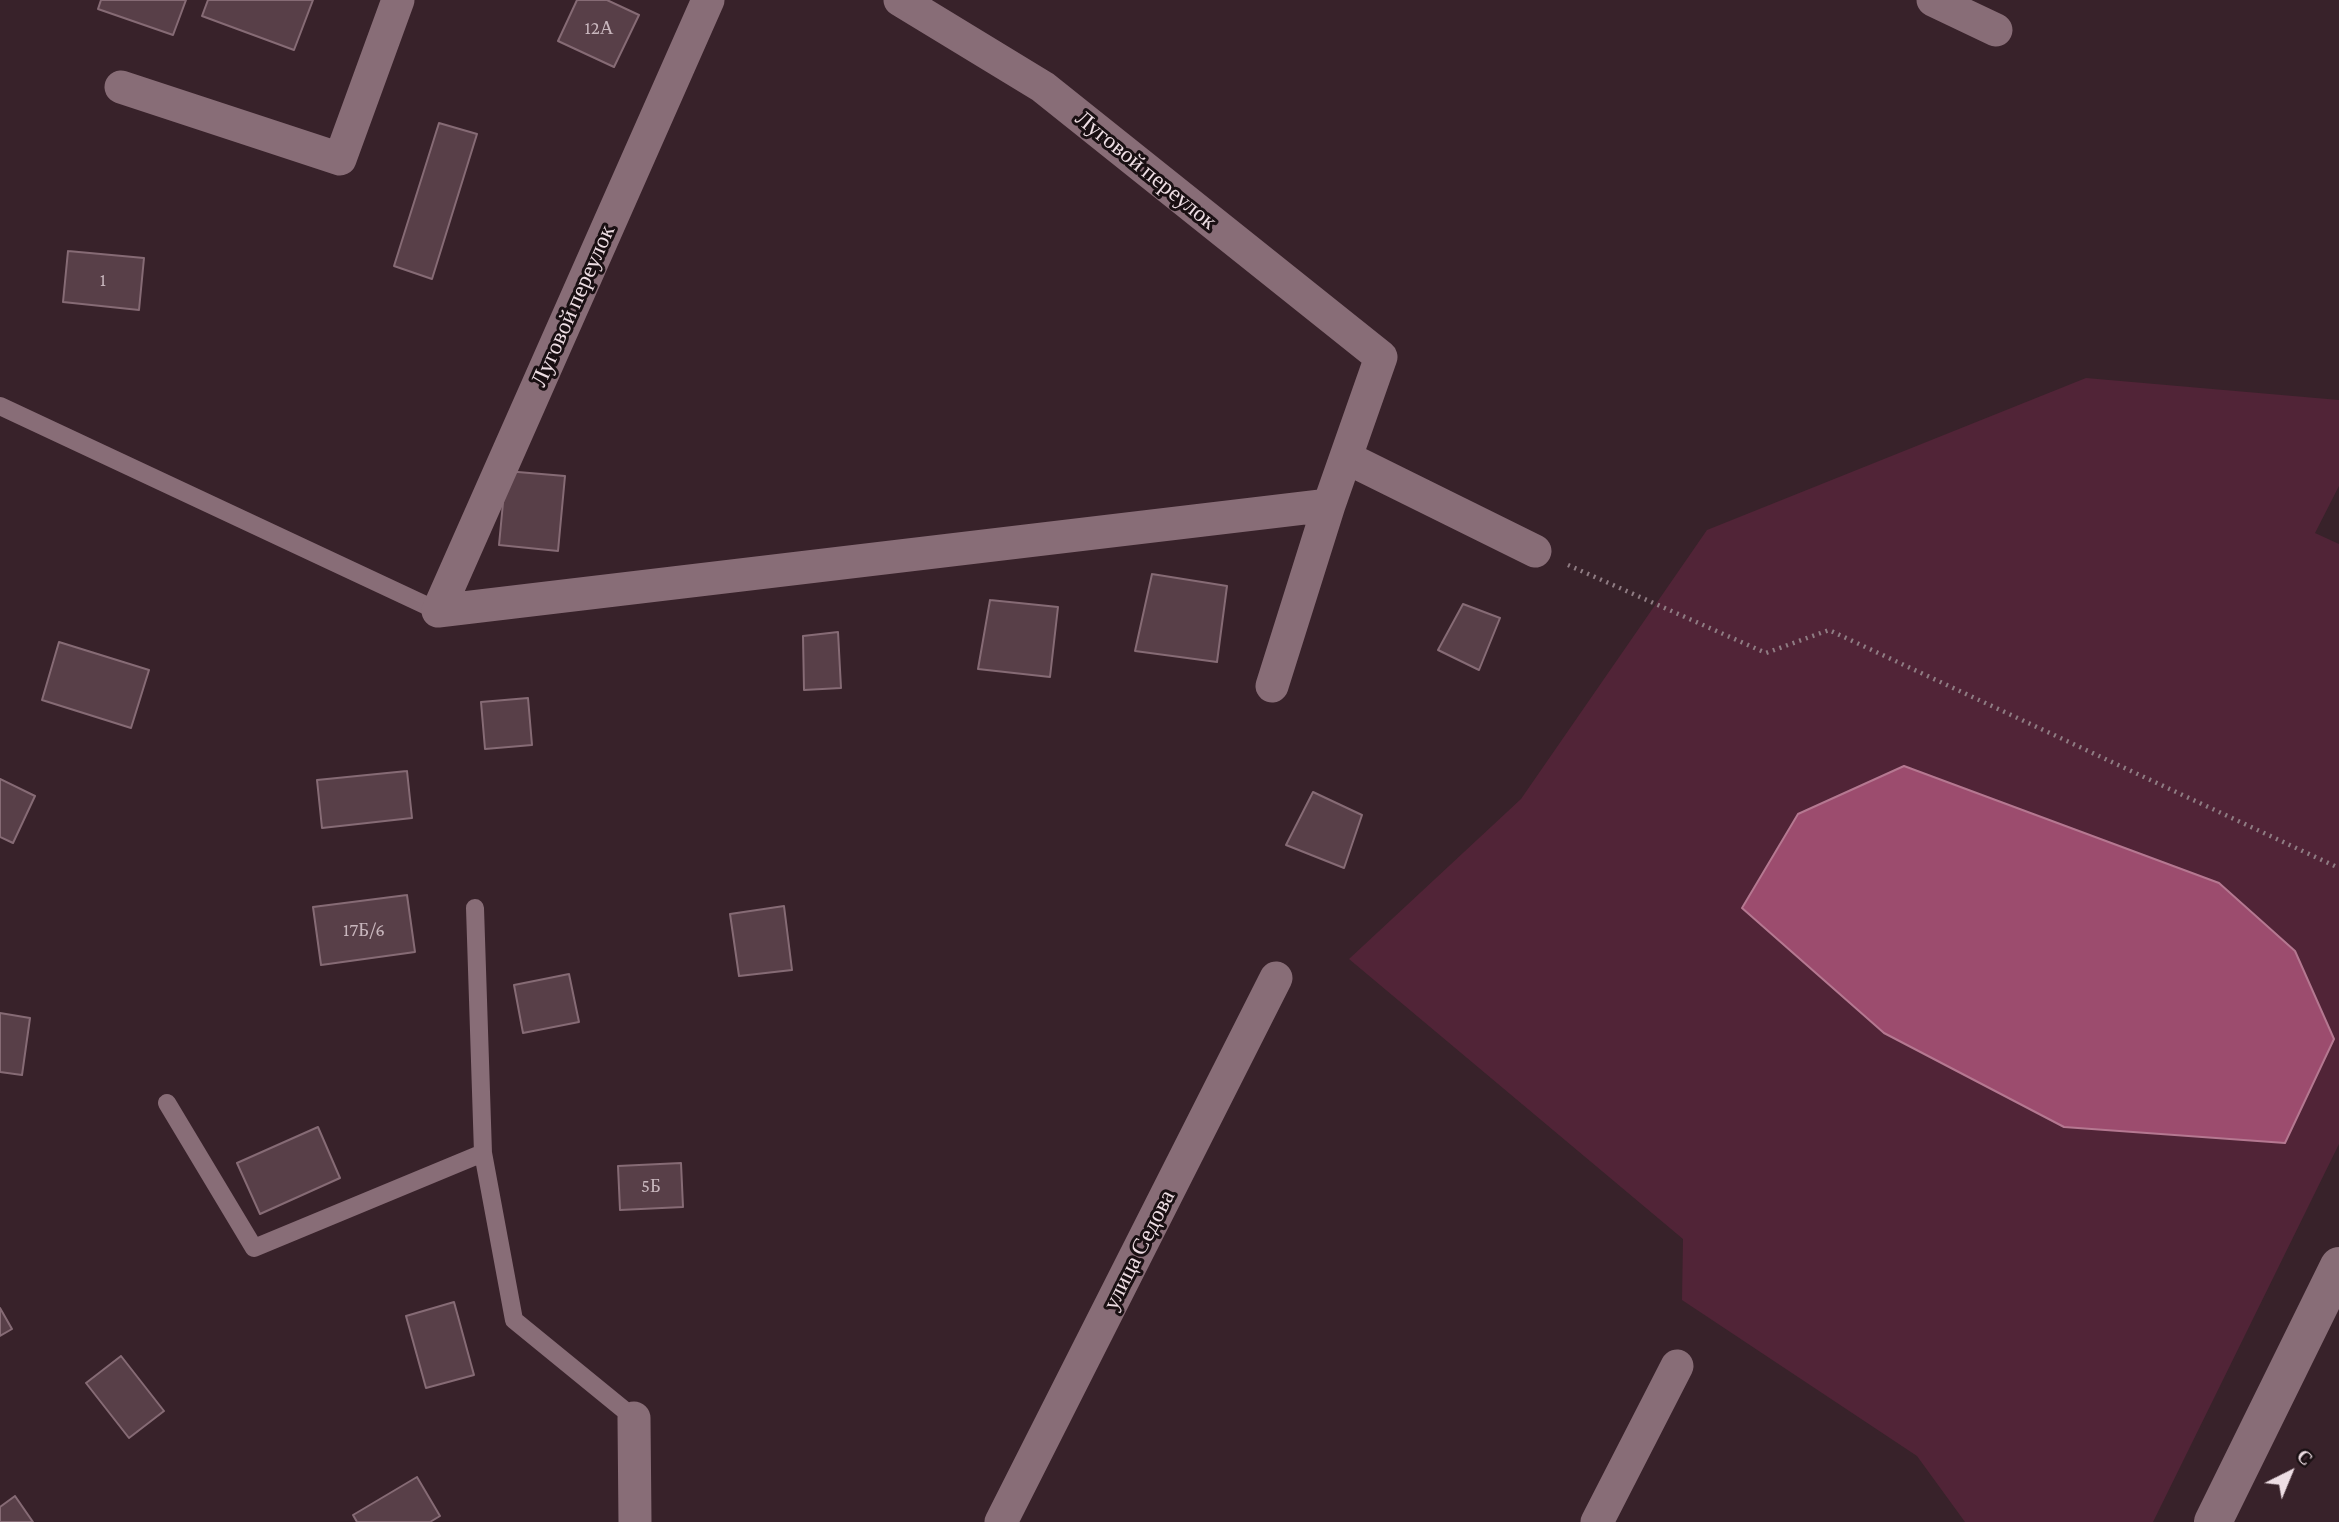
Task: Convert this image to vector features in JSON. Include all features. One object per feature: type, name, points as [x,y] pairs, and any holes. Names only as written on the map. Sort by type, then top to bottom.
[{"type":"street","points":[[121,87],[340,159],[398,0]]},
{"type":"street","name":"Луговой переулок","points":[[438,611],[708,0]]},
{"type":"street","name":"Луговой переулок","points":[[900,0],[1043,87],[1381,357],[1347,458]]},
{"type":"street","points":[[1933,0],[1996,30]]},
{"type":"street","points":[[1272,686],[1329,505],[1347,458],[1535,551]]},
{"type":"street","points":[[438,611],[1329,505]]},
{"type":"street","name":"улица Седова","points":[[1001,1522],[1276,978]]},
{"type":"street","points":[[2213,1522],[2339,1266]]},
{"type":"street","points":[[1597,1522],[1677,1366]]},
{"type":"street","points":[[634,1418],[635,1522]]},
{"type":"lane","points":[[0,406],[438,611]]},
{"type":"lane","points":[[475,908],[483,1153],[514,1320],[634,1418]]},
{"type":"lane","points":[[167,1103],[254,1248],[483,1153]]},
{"type":"path","points":[[1535,551],[1766,653],[1829,630],[2339,868]]},
{"type":"shaded area","points":[[2086,378],[2339,400],[2339,486],[2315,533],[2339,544],[2339,1144],[2153,1522],[1965,1522],[1917,1456],[1682,1300],[1683,1239],[1349,959],[1521,799],[1707,530]]},
{"type":"shaded area","points":[[1904,766],[2219,883],[2295,951],[2334,1039],[2285,1143],[2064,1127],[1884,1033],[1742,908],[1798,814]]},
{"type":"building","points":[[101,0],[186,0],[173,35],[98,9]]},
{"type":"building","points":[[208,0],[313,0],[294,50],[202,16]]},
{"type":"building","points":[[577,0],[607,0],[639,15],[614,67],[558,41]]},
{"type":"building","points":[[439,123],[477,134],[432,279],[394,266]]},
{"type":"building","points":[[68,251],[144,258],[139,310],[63,302]]},
{"type":"building","points":[[506,471],[565,476],[558,551],[499,545]]},
{"type":"building","points":[[1152,574],[1227,586],[1217,662],[1135,651]]},
{"type":"building","points":[[990,600],[1058,607],[1050,677],[978,669]]},
{"type":"building","points":[[1463,604],[1500,618],[1479,670],[1438,650]]},
{"type":"building","points":[[838,632],[841,688],[804,690],[803,636]]},
{"type":"building","points":[[59,642],[149,670],[131,728],[42,700]]},
{"type":"building","points":[[528,698],[532,745],[485,749],[481,702]]},
{"type":"building","points":[[407,771],[412,818],[322,828],[317,780]]},
{"type":"building","points":[[0,779],[35,796],[13,843],[0,837]]},
{"type":"building","points":[[1313,792],[1362,815],[1344,868],[1286,845]]},
{"type":"building","points":[[407,895],[415,952],[321,965],[313,907]]},
{"type":"building","points":[[784,906],[792,970],[739,976],[730,914]]},
{"type":"building","points":[[569,974],[579,1022],[523,1033],[514,985]]},
{"type":"building","points":[[0,1013],[30,1018],[22,1075],[0,1072]]},
{"type":"building","points":[[318,1127],[340,1178],[260,1214],[237,1163]]},
{"type":"building","points":[[681,1163],[683,1207],[620,1210],[618,1166]]},
{"type":"building","points":[[454,1302],[474,1375],[426,1388],[406,1316]]},
{"type":"building","points":[[0,1308],[12,1329],[0,1336]]},
{"type":"building","points":[[121,1356],[164,1411],[129,1438],[86,1383]]},
{"type":"building","points":[[417,1477],[440,1516],[430,1522],[357,1522],[353,1515]]},
{"type":"building","points":[[15,1496],[33,1522],[0,1522],[0,1507]]}]
